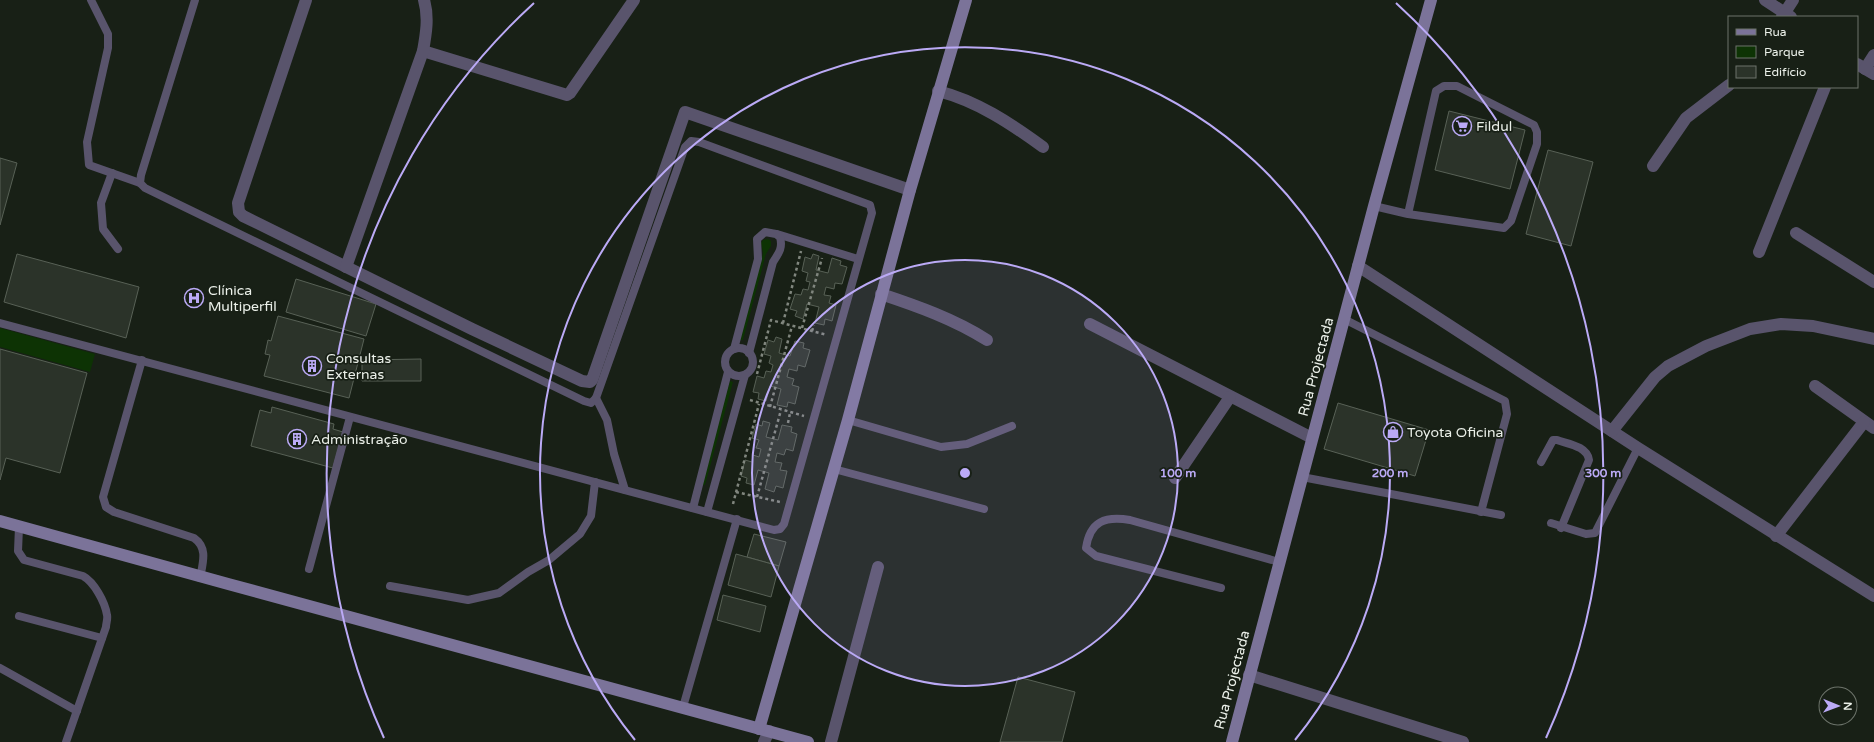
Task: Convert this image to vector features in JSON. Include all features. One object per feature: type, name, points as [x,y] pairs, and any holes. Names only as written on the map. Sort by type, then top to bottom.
[{"type":"street","points":[[306,0],[238,203],[238,208],[243,216],[582,381],[590,382],[592,380],[685,112],[910,190]]},
{"type":"street","points":[[346,267],[423,51],[427,26],[427,9],[424,0]]},
{"type":"street","points":[[423,51],[567,95],[570,93],[634,0]]},
{"type":"street","points":[[764,736],[881,294],[938,91],[966,0]]},
{"type":"street","name":"Rua Projectada","points":[[1232,742],[1374,206],[1431,0]]},
{"type":"street","points":[[1765,0],[1786,16],[1794,0]]},
{"type":"street","points":[[1865,69],[1874,55]]},
{"type":"street","points":[[1653,166],[1686,118],[1728,86]]},
{"type":"street","points":[[1759,252],[1825,88]]},
{"type":"street","points":[[938,91],[978,105],[1019,130],[1043,147]]},
{"type":"street","points":[[1796,233],[1874,282]]},
{"type":"street","points":[[1358,266],[1638,448],[1776,536],[1874,596]]},
{"type":"street","points":[[881,294],[930,311],[974,332],[987,340]]},
{"type":"street","points":[[1090,324],[1312,438]]},
{"type":"street","points":[[1612,430],[1655,377],[1668,366],[1706,346],[1750,329],[1781,324],[1813,326],[1874,339]]},
{"type":"street","points":[[1776,536],[1869,425],[1816,386]]},
{"type":"street","points":[[1175,478],[1230,397]]},
{"type":"street","points":[[0,521],[200,578],[418,634],[682,707],[764,736],[808,742]]},
{"type":"street","points":[[831,742],[878,567]]},
{"type":"street","points":[[1249,675],[1463,742]]},
{"type":"lane","points":[[0,323],[774,530],[780,529],[784,524],[872,212],[870,205],[707,145],[691,141],[685,147],[596,398],[591,403],[584,401],[145,188],[140,183],[89,165],[87,142],[108,48],[108,34],[91,0]]},
{"type":"lane","points":[[140,183],[141,175],[195,0]]},
{"type":"lane","points":[[1374,206],[1408,214],[1504,228],[1511,221],[1538,144],[1538,132],[1534,125],[1457,86],[1444,86],[1436,91],[1408,214]]},
{"type":"lane","points":[[112,173],[101,203],[102,229],[118,249]]},
{"type":"lane","points":[[734,349],[758,259],[756,239],[765,232],[858,259]]},
{"type":"lane","points":[[749,353],[773,262],[780,252],[782,244],[780,237],[776,234]]},
{"type":"lane","points":[[1344,319],[1504,401],[1507,414],[1481,512]]},
{"type":"lane","points":[[693,508],[728,372],[724,361],[727,354],[734,349],[743,349],[749,353],[752,366],[745,375],[707,512]]},
{"type":"lane","points":[[142,360],[104,497],[106,507],[114,512],[194,538],[198,541],[203,546],[204,555],[200,578]]},
{"type":"lane","points":[[728,372],[737,376],[745,375]]},
{"type":"lane","points":[[596,398],[607,420],[614,454],[625,490]]},
{"type":"lane","points":[[309,569],[350,417]]},
{"type":"lane","points":[[848,420],[941,447],[967,444],[1012,426]]},
{"type":"lane","points":[[1541,462],[1553,440],[1557,440],[1583,450],[1588,455],[1589,460],[1561,528]]},
{"type":"lane","points":[[1551,524],[1586,534],[1595,533],[1638,448]]},
{"type":"lane","points":[[834,469],[984,509]]},
{"type":"lane","points":[[1302,477],[1501,515]]},
{"type":"lane","points":[[390,586],[468,600],[499,593],[528,572],[549,560],[580,534],[591,516],[595,482]]},
{"type":"lane","points":[[1220,588],[1096,556],[1086,548],[1087,536],[1094,526],[1104,519],[1117,518],[1130,520],[1279,562]]},
{"type":"lane","points":[[682,707],[737,519]]},
{"type":"lane","points":[[19,527],[18,551],[24,560],[90,579],[96,588],[107,614],[106,627],[66,742]]},
{"type":"lane","points":[[19,616],[102,638]]},
{"type":"lane","points":[[0,668],[77,711]]},
{"type":"path","points":[[783,323],[802,247]]},
{"type":"path","points":[[802,328],[824,252]]},
{"type":"path","points":[[755,379],[771,320],[832,336]]},
{"type":"path","points":[[812,331],[814,325]]},
{"type":"path","points":[[770,407],[792,326]]},
{"type":"path","points":[[751,394],[750,401],[810,418]]},
{"type":"path","points":[[733,504],[759,404]]},
{"type":"path","points":[[757,497],[781,410]]},
{"type":"path","points":[[788,423],[790,413]]},
{"type":"path","points":[[736,492],[786,503]]},
{"type":"path","points":[[729,503],[740,506]]},
{"type":"green space","points":[[768,239],[771,241],[771,246],[766,254],[743,340],[740,340],[763,253],[761,243],[763,240]]},
{"type":"green space","points":[[0,328],[95,354],[90,372],[0,347]]},
{"type":"green space","points":[[730,381],[733,382],[705,485],[702,485]]},
{"type":"building","points":[[1449,111],[1525,130],[1510,189],[1435,170]]},
{"type":"building","points":[[1548,150],[1593,162],[1571,246],[1526,234]]},
{"type":"building","points":[[0,158],[17,163],[0,225]]},
{"type":"building","points":[[17,254],[139,287],[126,338],[4,302]]},
{"type":"building","points":[[813,254],[819,256],[816,270],[828,273],[832,258],[841,261],[840,265],[847,267],[842,284],[835,283],[834,289],[826,287],[824,295],[831,296],[829,303],[836,305],[832,321],[825,319],[824,325],[815,323],[819,307],[807,304],[803,319],[795,316],[797,311],[790,309],[795,294],[801,295],[803,289],[808,290],[810,282],[806,281],[808,273],[802,271],[805,257],[811,259]]},
{"type":"building","points":[[296,279],[376,304],[366,336],[286,312]]},
{"type":"building","name":"Consultas Externas","points":[[278,316],[364,339],[349,398],[264,376],[270,355],[265,354],[268,340],[271,341]]},
{"type":"building","points":[[776,337],[782,339],[779,353],[790,356],[795,341],[804,343],[803,348],[810,350],[805,367],[798,365],[797,371],[789,369],[787,377],[794,379],[792,385],[799,387],[795,404],[788,402],[787,407],[777,405],[781,389],[770,386],[766,401],[758,399],[759,393],[753,392],[757,376],[764,378],[766,371],[771,372],[773,365],[769,363],[771,356],[764,354],[768,340],[774,342]]},
{"type":"building","points":[[0,349],[87,373],[60,473],[6,458],[0,480]]},
{"type":"building","points":[[421,359],[421,381],[362,381],[362,360]]},
{"type":"building","points":[[1338,403],[1429,430],[1415,476],[1324,449]]},
{"type":"building","name":"Administração","points":[[272,407],[334,424],[333,429],[343,432],[333,468],[251,446],[260,410],[271,413]]},
{"type":"building","points":[[763,421],[770,423],[766,437],[778,440],[782,425],[792,427],[791,432],[797,434],[793,451],[786,449],[784,455],[777,453],[775,462],[782,463],[780,470],[787,471],[783,488],[776,486],[774,492],[765,489],[769,473],[758,470],[754,485],[746,483],[747,478],[741,476],[745,460],[752,462],[753,455],[759,457],[761,449],[756,448],[759,440],[752,438],[756,424],[762,426]]},
{"type":"building","points":[[754,534],[786,542],[779,566],[747,557]]},
{"type":"building","points":[[736,554],[779,566],[771,597],[728,585]]},
{"type":"building","points":[[723,595],[766,606],[760,632],[717,620]]},
{"type":"building","points":[[1018,677],[1075,692],[1062,742],[1000,742]]},
{"type":"place","name":"Fildul","points":[[1462,126]]},
{"type":"place","name":"Clínica Multiperfil","points":[[194,298]]},
{"type":"place","name":"Consultas Externas","points":[[312,366]]},
{"type":"place","name":"Toyota Oficina","points":[[1393,432]]},
{"type":"place","name":"Administração","points":[[297,439]]}]
